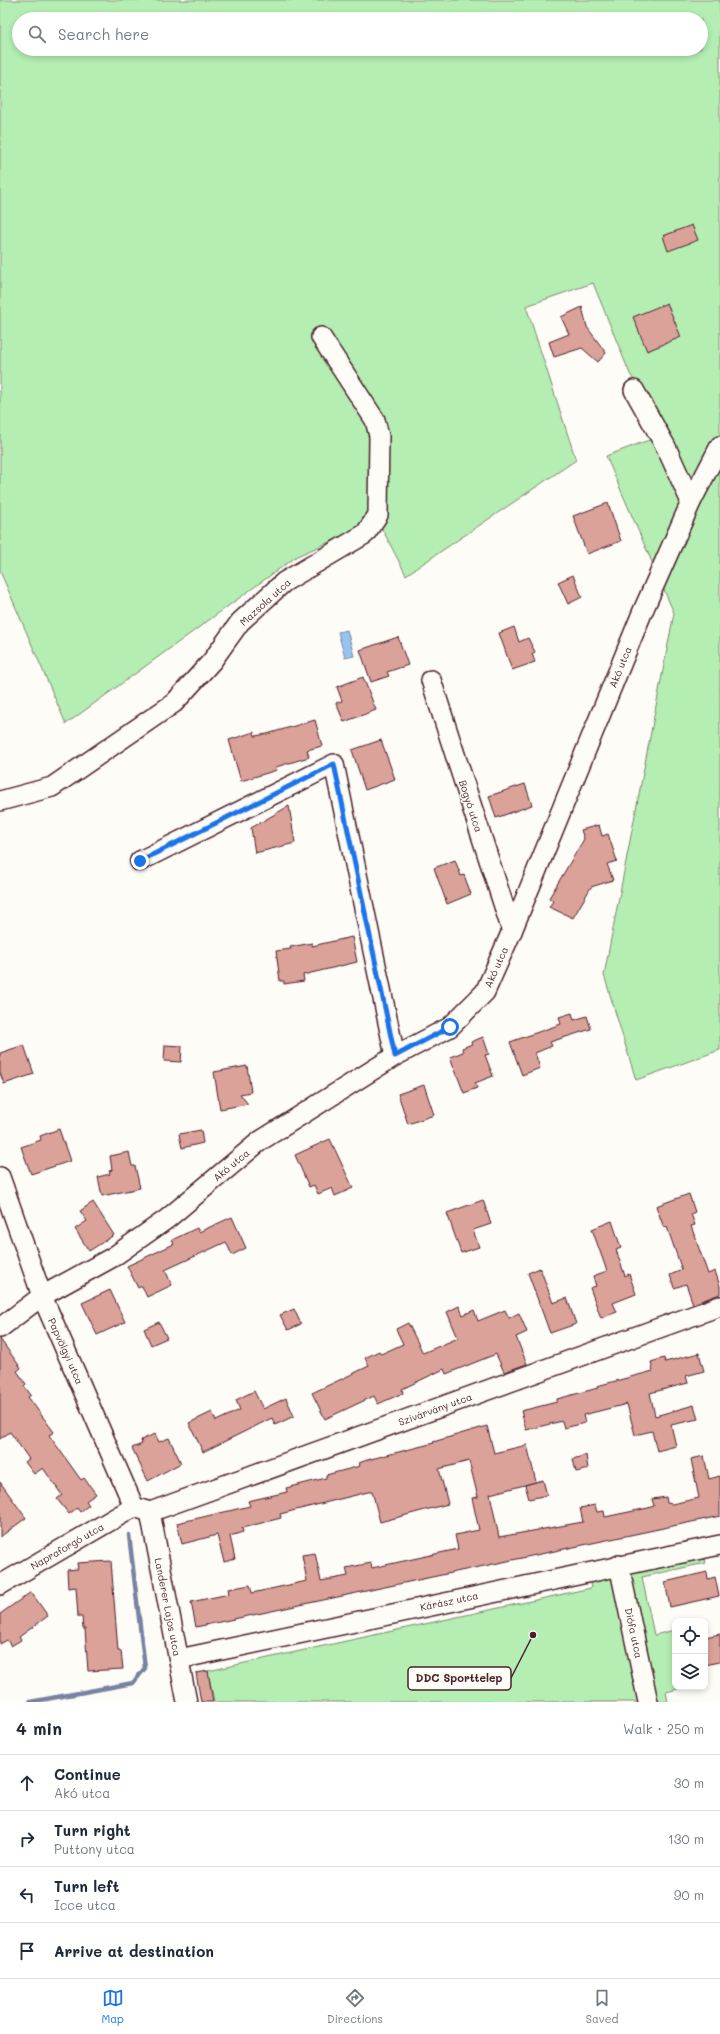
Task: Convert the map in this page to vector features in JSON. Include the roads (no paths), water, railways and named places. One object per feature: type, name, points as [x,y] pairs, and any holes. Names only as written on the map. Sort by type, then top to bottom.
[{"type":"street","name":"Mazsola utca","points":[[0,801],[52,787],[174,703],[212,661],[245,617],[284,582],[365,534],[378,515],[379,436],[375,420],[321,337]]},
{"type":"street","points":[[634,390],[666,447],[691,502]]},
{"type":"street","name":"Akó utca","points":[[0,1328],[42,1296],[113,1258],[167,1219],[260,1141],[395,1056],[450,1027],[485,992],[512,932],[642,613],[691,502],[720,446]]},
{"type":"street","name":"Bogyó utca","points":[[431,680],[512,932]]},
{"type":"street","points":[[140,861],[334,764],[395,1056]]},
{"type":"street","name":"Papvölgyi utca","points":[[0,1177],[42,1296],[142,1509]]},
{"type":"street","name":"Szivárvány utca","points":[[142,1509],[720,1306]]},
{"type":"street","name":"Napraforgó utca","points":[[0,1585],[142,1509]]},
{"type":"street","name":"Landerer Lajos utca","points":[[142,1509],[179,1659],[187,1702]]},
{"type":"street","name":"Kárász utca","points":[[179,1659],[619,1565],[720,1545]]},
{"type":"street","name":"Diófa utca","points":[[619,1565],[648,1702]]},
{"type":"water","points":[[347,630],[354,656],[345,658],[338,632]]},
{"type":"waterway","points":[[30,1702],[133,1683],[145,1668],[129,1535]]},
{"type":"place","name":"DDC Sporttelep","points":[[533,1635]]}]
